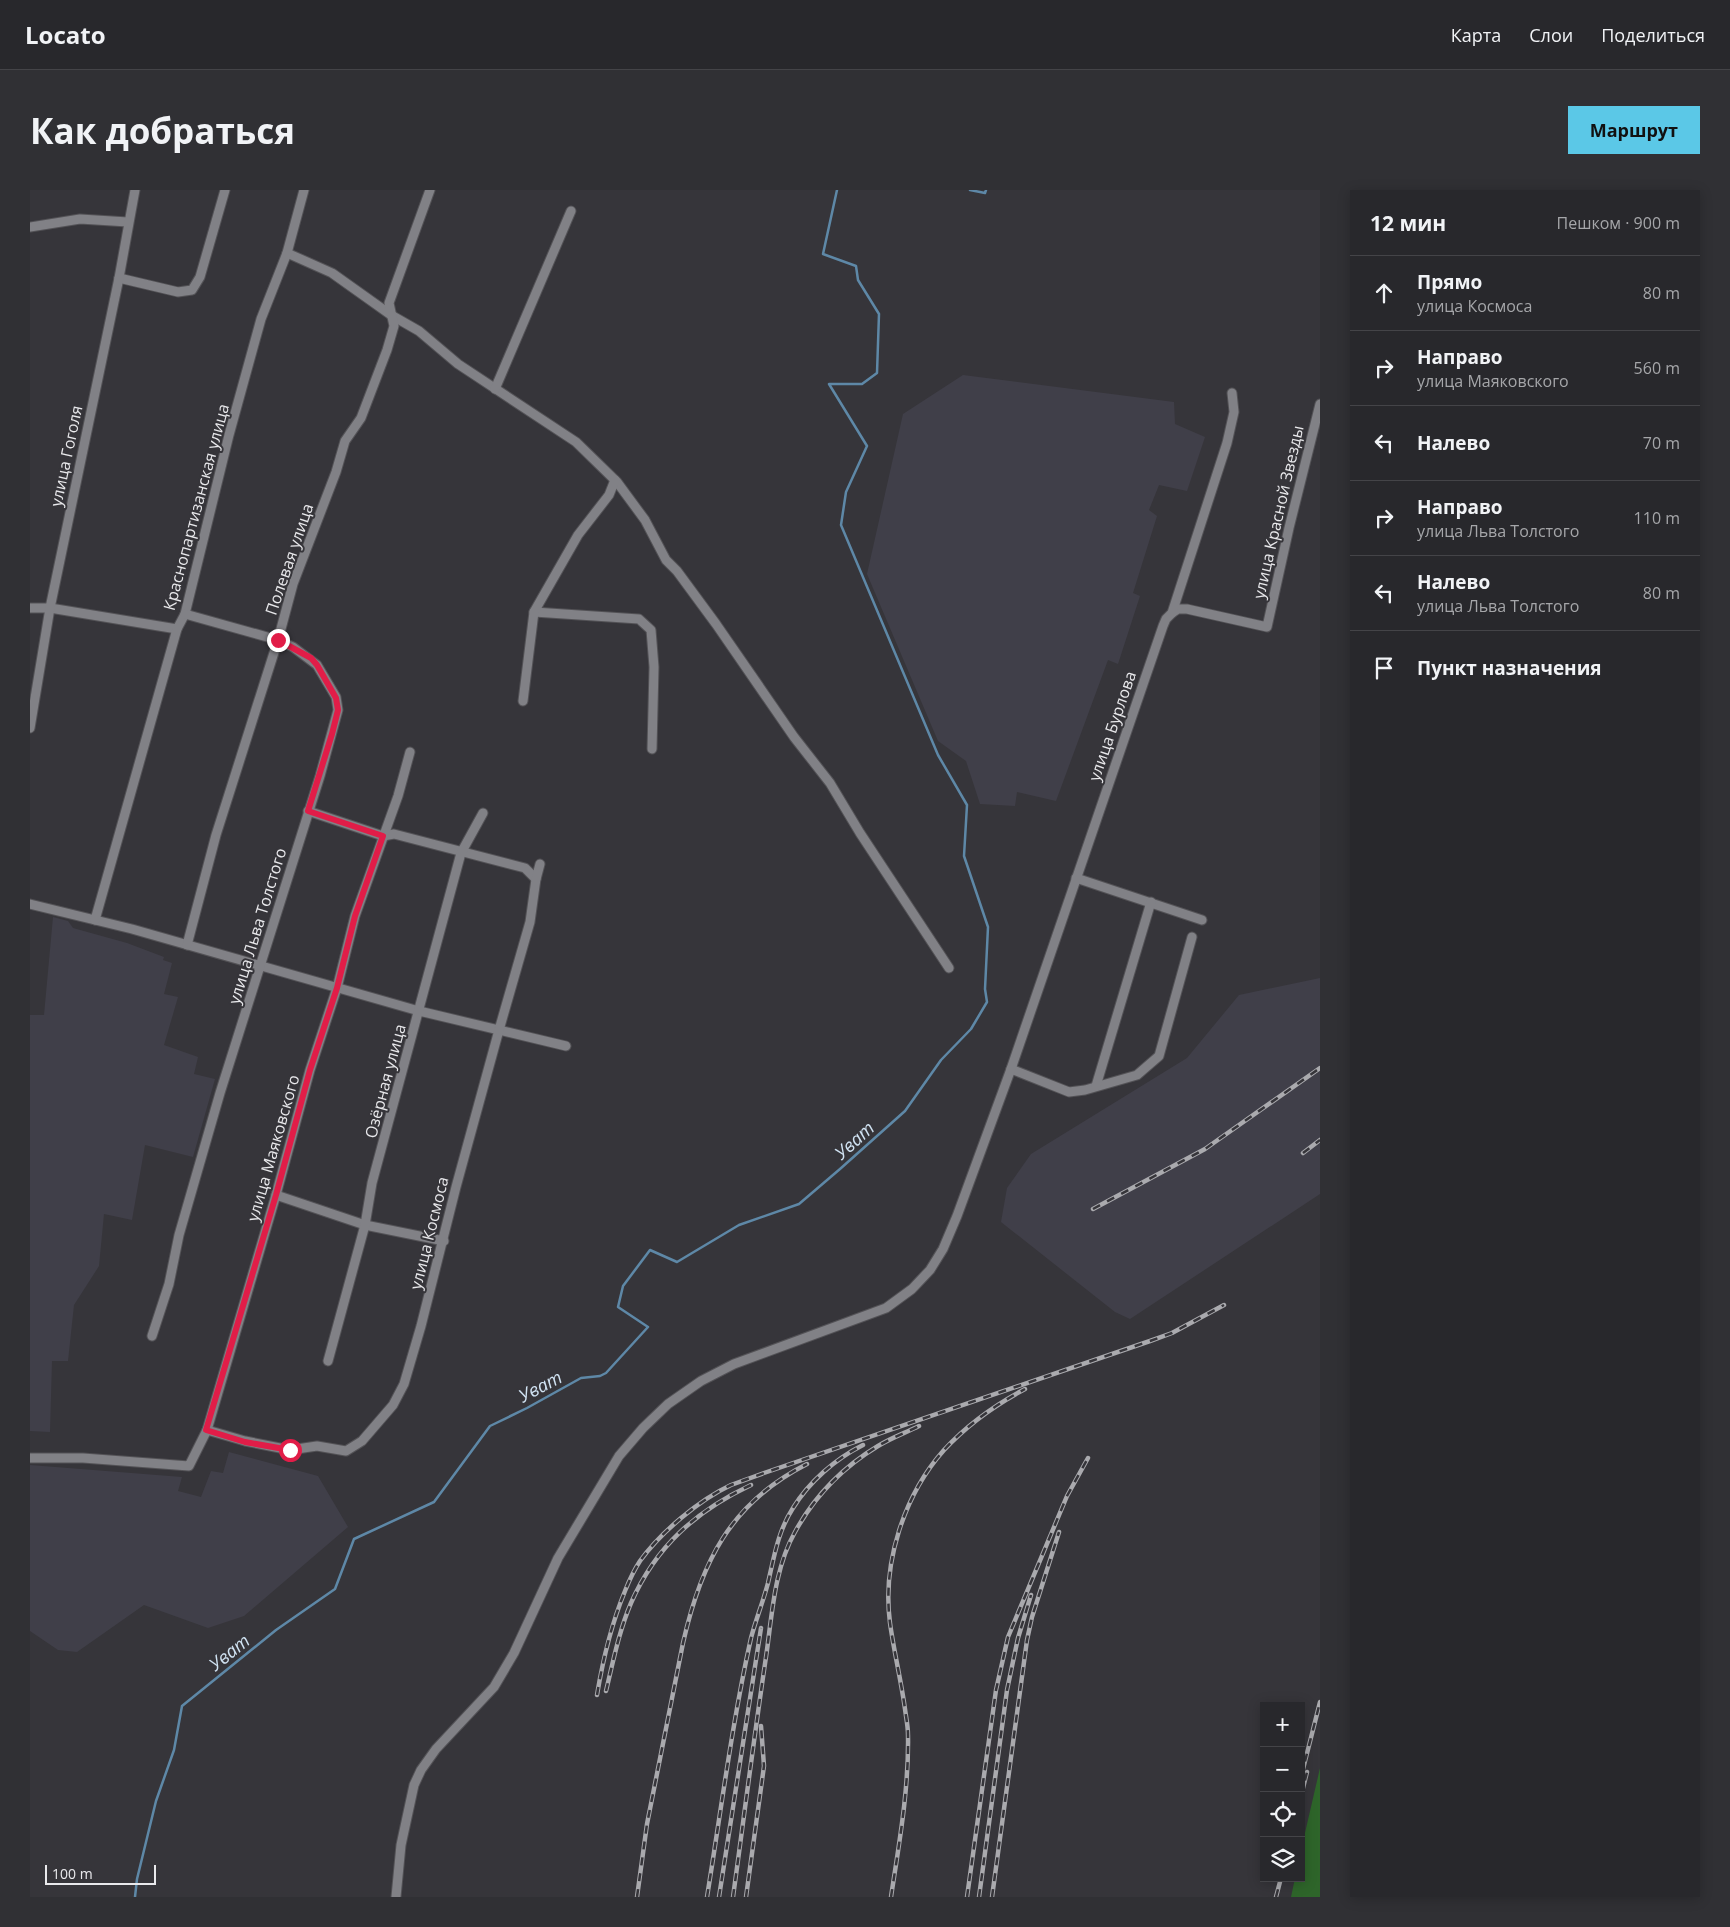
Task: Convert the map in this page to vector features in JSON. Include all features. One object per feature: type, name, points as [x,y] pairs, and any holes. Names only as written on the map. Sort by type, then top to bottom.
[{"type":"street","name":"улица Гоголя","points":[[30,728],[50,608],[119,278],[135,190]]},
{"type":"street","points":[[119,278],[178,292],[192,290],[200,276],[225,190]]},
{"type":"street","name":"Краснопартизанская улица","points":[[95,920],[177,629],[185,614],[229,435],[261,319],[287,253],[304,190]]},
{"type":"street","name":"Полевая улица","points":[[187,945],[216,835],[294,584],[336,472],[345,440],[360,418],[386,350],[394,326],[388,303],[430,190]]},
{"type":"street","points":[[495,389],[571,211]]},
{"type":"street","points":[[30,227],[80,219],[128,222]]},
{"type":"street","points":[[287,253],[332,273],[391,315],[420,331],[458,364],[576,442],[615,480],[645,520],[666,560],[677,571],[716,624],[794,736],[830,783],[860,833],[949,968]]},
{"type":"street","name":"улица Бурлова","points":[[396,1897],[401,1845],[414,1785],[421,1770],[436,1749],[494,1687],[514,1653],[558,1558],[618,1456],[668,1404],[701,1381],[734,1364],[886,1308],[912,1289],[930,1270],[958,1216],[1011,1069],[1163,626],[1166,619],[1172,613],[1227,443],[1234,412],[1232,393]]},
{"type":"street","name":"улица Красной Звезды","points":[[1172,613],[1178,609],[1187,608],[1267,627],[1320,404]]},
{"type":"street","points":[[523,701],[534,612],[578,535],[609,495],[615,480]]},
{"type":"street","points":[[30,608],[50,608],[177,629]]},
{"type":"street","points":[[534,612],[639,619],[651,630],[654,667],[652,749]]},
{"type":"street","name":"улица Льва Толстого","points":[[152,1336],[169,1284],[179,1235],[220,1093],[261,967],[338,710],[336,698],[311,658],[278,640],[185,614]]},
{"type":"street","name":"улица Маяковского","points":[[30,1458],[83,1458],[189,1466],[206,1430],[276,1195],[310,1070],[337,988],[355,916],[398,796],[410,752]]},
{"type":"street","points":[[308,811],[383,836],[394,834],[461,853],[525,868],[536,879]]},
{"type":"street","name":"Озёрная улица","points":[[328,1361],[364,1225],[372,1183],[461,853],[483,813]]},
{"type":"street","name":"улица Космоса","points":[[206,1430],[245,1442],[290,1450],[317,1446],[346,1451],[362,1441],[393,1405],[404,1384],[444,1241],[456,1187],[530,922],[540,864]]},
{"type":"street","points":[[1076,878],[1202,920]]},
{"type":"street","points":[[1096,1086],[1151,902]]},
{"type":"street","points":[[30,904],[187,945],[419,1011],[566,1046]]},
{"type":"street","points":[[1011,1069],[1069,1092],[1085,1090],[1137,1074],[1159,1056],[1192,937]]},
{"type":"street","points":[[276,1195],[364,1225],[444,1241]]},
{"type":"shaded area","points":[[963,375],[1174,402],[1175,424],[1205,437],[1187,491],[1159,485],[1149,510],[1157,516],[1133,593],[1140,596],[1118,664],[1108,660],[1056,801],[1017,792],[1015,806],[980,804],[966,761],[938,741],[867,574],[903,414]]},
{"type":"shaded area","points":[[53,917],[68,921],[73,928],[127,943],[164,957],[163,960],[172,963],[164,994],[178,997],[164,1045],[198,1057],[194,1074],[215,1079],[193,1157],[145,1145],[132,1220],[104,1214],[99,1266],[74,1305],[68,1361],[52,1361],[50,1432],[30,1431],[30,1015],[44,1015]]},
{"type":"shaded area","points":[[1320,978],[1320,1194],[1130,1319],[1115,1312],[1001,1222],[1007,1188],[1031,1154],[1187,1058],[1239,995]]},
{"type":"shaded area","points":[[229,1452],[318,1476],[348,1527],[244,1616],[208,1628],[144,1605],[77,1652],[58,1650],[30,1631],[30,1465],[182,1477],[178,1491],[201,1497],[211,1471],[223,1473]]},
{"type":"green space","points":[[1320,1768],[1320,1897],[1291,1897],[1294,1882],[1305,1882],[1305,1833]]},
{"type":"waterway","name":"Уват","points":[[135,1897],[137,1879],[156,1801],[174,1750],[182,1706],[276,1630],[335,1589],[354,1539],[434,1502],[490,1426],[581,1378],[600,1376],[606,1373],[648,1327],[618,1307],[623,1286],[650,1250],[677,1262],[739,1225],[799,1204],[905,1111],[941,1060],[971,1029],[987,1002],[985,989],[988,927],[964,856],[967,805],[938,755],[841,525],[846,492],[867,446],[829,384],[862,384],[877,373],[879,314],[858,280],[856,266],[823,254],[837,190]]},
{"type":"waterway","name":"Уват","points":[[970,190],[985,193],[986,190]]},
{"type":"railway","points":[[1093,1209],[1205,1149],[1320,1068]]},
{"type":"railway","points":[[1303,1153],[1320,1140]]},
{"type":"railway","points":[[597,1695],[612,1629],[625,1591],[636,1568],[649,1550],[670,1528],[706,1499],[731,1485],[764,1473],[1172,1333],[1224,1305]]},
{"type":"railway","points":[[891,1897],[903,1816],[908,1755],[907,1725],[888,1600],[889,1577],[899,1531],[907,1509],[918,1488],[944,1450],[982,1416],[1025,1389]]},
{"type":"railway","points":[[733,1897],[772,1609],[782,1561],[795,1532],[811,1507],[841,1473],[878,1446],[919,1426]]},
{"type":"railway","points":[[707,1897],[744,1670],[780,1535],[799,1498],[815,1480],[842,1457],[863,1445]]},
{"type":"railway","points":[[967,1897],[996,1690],[1008,1637],[1067,1496],[1088,1458]]},
{"type":"railway","points":[[637,1897],[647,1824],[683,1643],[699,1587],[710,1561],[723,1538],[739,1517],[758,1497],[780,1480],[807,1464]]},
{"type":"railway","points":[[606,1691],[623,1624],[631,1603],[653,1564],[665,1547],[695,1519],[731,1495],[751,1485]]},
{"type":"railway","points":[[992,1897],[1027,1640],[1032,1617],[1059,1532]]},
{"type":"railway","points":[[979,1897],[1007,1690],[1018,1638],[1031,1595]]},
{"type":"railway","points":[[719,1897],[761,1628]]},
{"type":"railway","points":[[1305,1761],[1320,1702]]},
{"type":"railway","points":[[746,1897],[764,1766],[761,1726]]},
{"type":"railway","points":[[1302,1792],[1307,1772]]},
{"type":"railway","points":[[1276,1897],[1280,1882]]},
{"type":"route","points":[[278,640],[311,658],[336,698],[338,710],[320,776],[308,811],[383,836],[369,881],[355,916],[337,988],[310,1070],[276,1195],[206,1430],[245,1442],[290,1450]]}]
